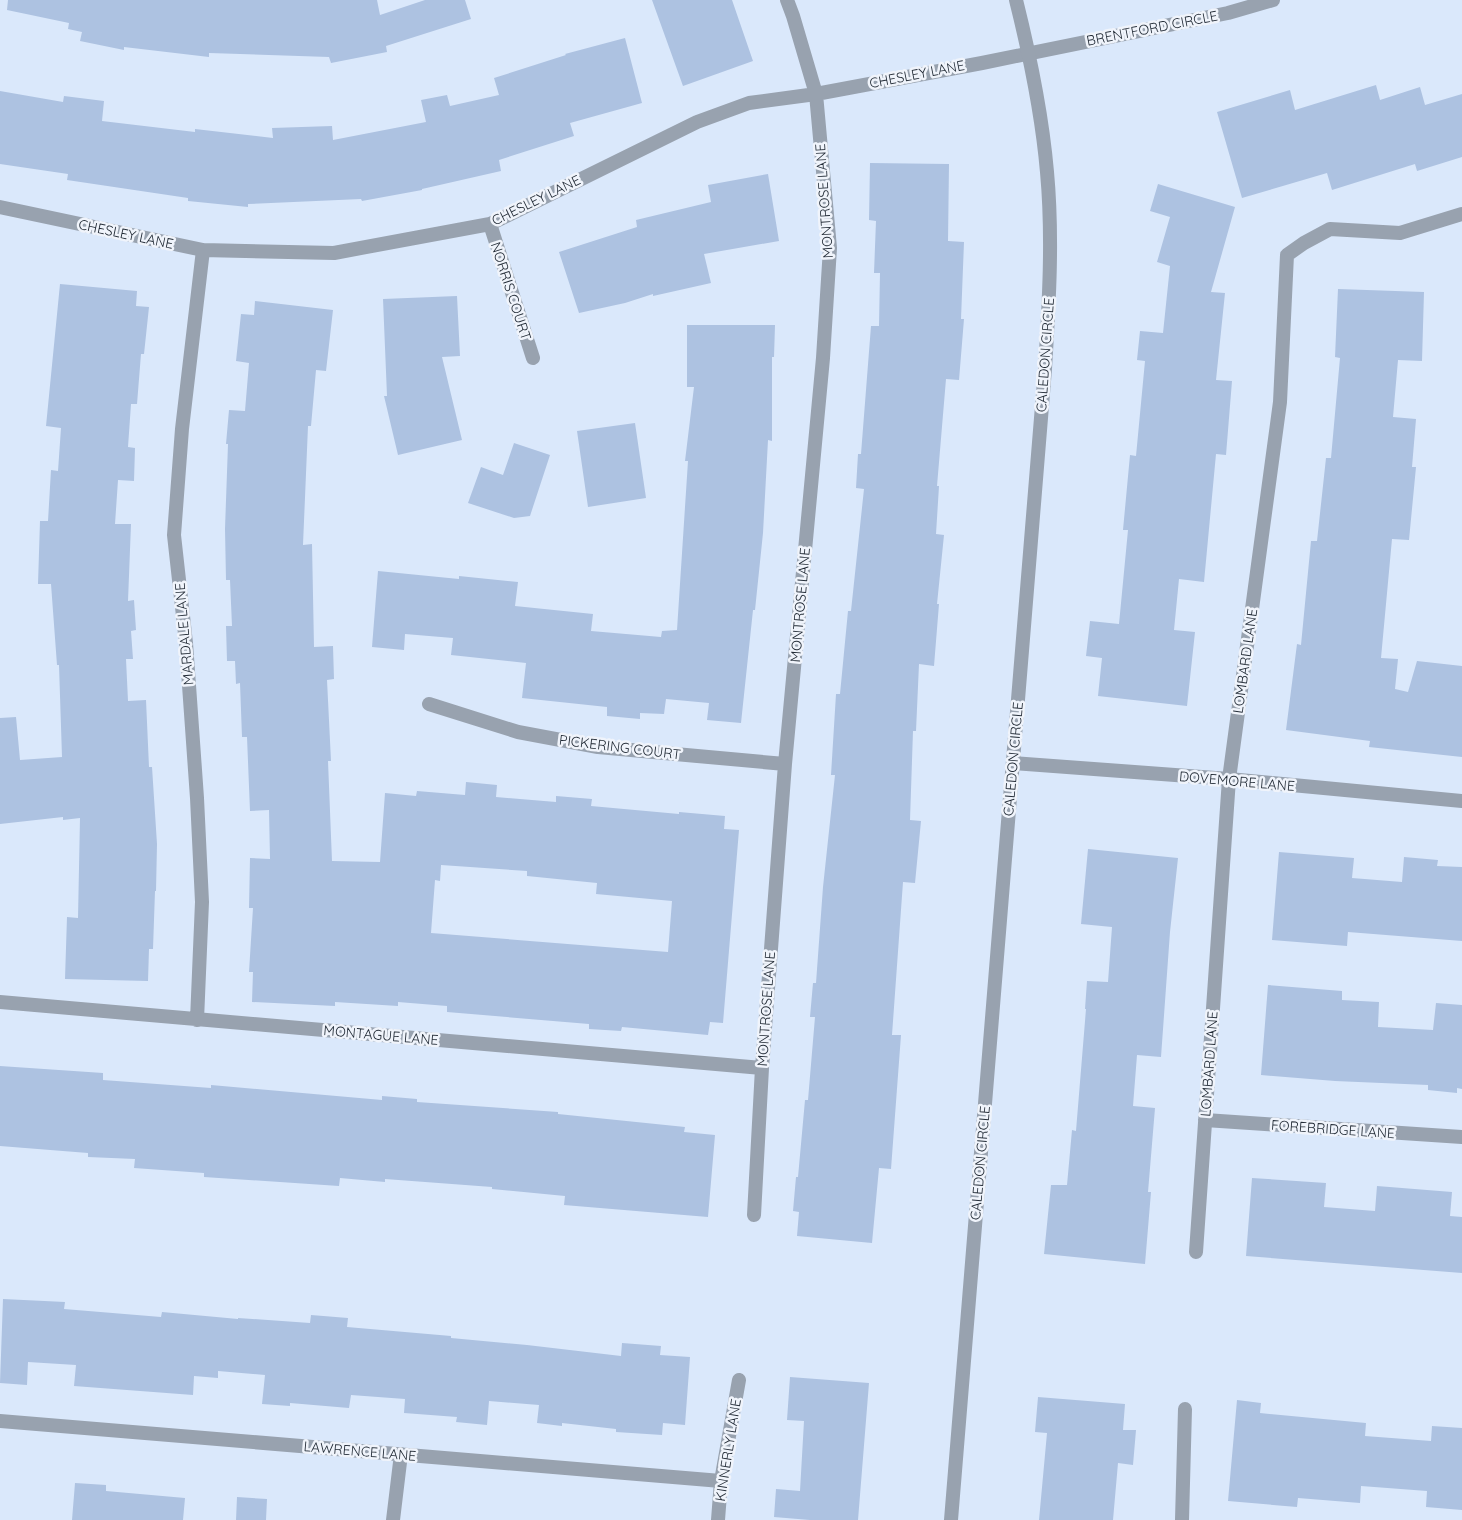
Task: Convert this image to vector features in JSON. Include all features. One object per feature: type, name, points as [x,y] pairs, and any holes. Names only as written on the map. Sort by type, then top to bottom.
[{"type":"street","name":"MONTROSE LANE","points":[[754,1215],[762,1068],[785,764],[823,358],[830,248],[816,94],[793,16],[786,0]]},
{"type":"street","name":"CALEDON CIRCLE","points":[[951,1520],[1050,289],[1047,172],[1029,52],[1016,0]]},
{"type":"street","name":"BRENTFORD CIRCLE","points":[[1029,52],[1228,13],[1273,0]]},
{"type":"street","name":"CHESLEY LANE","points":[[0,207],[203,250],[334,253],[490,224],[698,122],[749,103],[816,94],[1029,52]]},
{"type":"street","name":"LOMBARD LANE","points":[[1196,1252],[1229,779],[1280,402],[1287,255],[1330,229],[1400,233],[1462,214]]},
{"type":"street","name":"NORRIS COURT","points":[[490,224],[533,358]]},
{"type":"street","name":"MARDALE LANE","points":[[197,1020],[202,902],[186,643],[174,535],[182,429],[203,250]]},
{"type":"street","name":"PICKERING COURT","points":[[429,704],[518,732],[598,747],[785,764]]},
{"type":"street","name":"DOVEMORE LANE","points":[[1013,763],[1229,779],[1462,802]]},
{"type":"street","name":"MONTAGUE LANE","points":[[0,1002],[762,1068]]},
{"type":"street","name":"FOREBRIDGE LANE","points":[[1205,1120],[1462,1137]]},
{"type":"street","name":"KINNERLY LANE","points":[[718,1520],[721,1481],[739,1380]]},
{"type":"street","points":[[1182,1520],[1185,1409]]},
{"type":"street","name":"LAWRENCE LANE","points":[[0,1421],[721,1481]]},
{"type":"street","points":[[394,1520],[401,1454]]},
{"type":"building","points":[[8,0],[377,0],[380,15],[425,0],[465,0],[471,19],[386,46],[387,52],[331,63],[329,57],[209,53],[209,57],[124,47],[124,50],[80,41],[82,32],[68,29],[69,23],[7,10]]},
{"type":"building","points":[[652,0],[732,0],[753,61],[683,86]]},
{"type":"building","points":[[625,38],[642,103],[570,123],[574,136],[499,160],[501,171],[422,190],[362,201],[361,199],[248,204],[248,207],[188,201],[188,198],[67,180],[68,174],[0,164],[0,91],[63,102],[64,96],[104,101],[102,121],[195,132],[195,129],[273,138],[272,128],[332,126],[333,140],[426,122],[421,100],[447,95],[450,106],[499,95],[494,78],[565,54]]},
{"type":"building","points":[[1376,85],[1380,100],[1420,87],[1425,105],[1462,94],[1462,157],[1417,171],[1415,164],[1332,190],[1327,173],[1242,198],[1217,112],[1290,90],[1295,110]]},
{"type":"building","points":[[870,163],[949,164],[948,241],[964,242],[961,319],[964,319],[959,380],[946,379],[937,486],[939,486],[936,534],[944,535],[937,604],[939,604],[934,666],[919,664],[916,731],[913,731],[910,820],[921,821],[915,883],[903,882],[892,1035],[901,1035],[891,1169],[879,1168],[872,1243],[797,1236],[799,1212],[793,1211],[805,1100],[808,1100],[815,1017],[810,1017],[813,983],[816,983],[823,887],[835,775],[831,775],[836,694],[840,694],[848,611],[851,611],[864,489],[856,488],[858,454],[861,454],[871,326],[879,326],[880,273],[874,273],[876,221],[869,220]]},
{"type":"building","points":[[768,174],[779,241],[704,254],[711,283],[653,296],[653,294],[625,303],[579,313],[559,252],[637,227],[636,220],[711,202],[708,185]]},
{"type":"building","points":[[1158,184],[1235,207],[1211,292],[1225,293],[1216,380],[1232,381],[1226,455],[1216,454],[1204,582],[1179,579],[1174,630],[1195,632],[1187,706],[1098,696],[1102,658],[1086,656],[1090,621],[1119,624],[1128,530],[1123,530],[1130,455],[1136,456],[1145,361],[1137,360],[1140,331],[1163,333],[1170,266],[1157,262],[1170,217],[1150,211]]},
{"type":"building","points":[[60,284],[137,291],[136,306],[149,307],[144,354],[141,354],[137,404],[131,404],[128,447],[135,448],[134,481],[118,480],[115,524],[131,524],[128,601],[134,600],[136,630],[131,631],[133,659],[126,659],[128,701],[146,700],[149,767],[152,767],[157,844],[153,949],[149,949],[148,981],[65,979],[67,917],[78,918],[80,818],[63,820],[63,817],[0,824],[0,718],[16,717],[20,760],[62,757],[59,665],[57,665],[51,584],[38,584],[40,521],[48,521],[51,470],[58,471],[61,428],[46,426]]},
{"type":"building","points":[[1338,289],[1424,292],[1422,361],[1398,360],[1393,417],[1416,419],[1412,467],[1416,467],[1409,540],[1392,539],[1381,658],[1398,659],[1395,689],[1408,692],[1417,661],[1462,666],[1462,757],[1369,747],[1370,741],[1286,730],[1297,644],[1301,645],[1311,541],[1317,541],[1326,458],[1331,458],[1340,358],[1335,357]]},
{"type":"building","points":[[457,296],[460,356],[442,357],[462,440],[398,455],[384,396],[387,396],[383,299]]},
{"type":"building","points":[[255,301],[333,310],[326,371],[316,370],[311,426],[308,426],[303,545],[312,544],[314,647],[333,646],[334,679],[327,680],[331,761],[328,761],[332,861],[380,862],[385,793],[416,796],[417,791],[465,795],[466,782],[497,785],[496,797],[556,802],[556,796],[592,799],[591,806],[725,816],[724,829],[739,830],[723,1023],[710,1022],[708,1035],[622,1027],[621,1031],[589,1029],[589,1024],[447,1012],[447,1006],[398,1002],[398,1006],[335,1002],[335,1006],[252,1002],[253,972],[249,972],[253,908],[249,908],[250,858],[270,859],[269,810],[250,811],[247,737],[242,737],[240,683],[236,684],[235,661],[227,661],[226,626],[232,626],[230,580],[226,580],[225,529],[228,444],[226,444],[229,410],[245,411],[249,363],[236,361],[241,314],[254,315]],"holes":[[[441,865],[527,871],[527,876],[597,883],[596,894],[672,901],[668,952],[431,933],[435,880],[440,881]]]},
{"type":"building","points":[[687,325],[775,325],[774,357],[772,357],[772,441],[768,440],[763,533],[741,723],[707,720],[709,703],[666,699],[664,714],[640,713],[640,719],[607,716],[607,707],[522,698],[526,663],[451,655],[453,638],[405,634],[404,650],[372,647],[378,571],[459,579],[459,576],[518,582],[515,606],[593,614],[591,631],[661,637],[662,631],[677,630],[688,461],[685,461],[694,387],[687,387]]},
{"type":"building","points":[[635,423],[646,498],[588,507],[577,431]]},
{"type":"building","points":[[514,443],[550,455],[530,516],[514,518],[468,503],[481,467],[503,475]]},
{"type":"building","points":[[1088,849],[1178,858],[1170,932],[1161,1057],[1137,1055],[1133,1106],[1155,1108],[1148,1192],[1151,1192],[1145,1264],[1044,1254],[1051,1185],[1067,1185],[1072,1130],[1076,1131],[1087,981],[1108,982],[1112,927],[1081,924]]},
{"type":"building","points":[[1279,852],[1354,858],[1352,878],[1402,882],[1404,857],[1438,860],[1437,866],[1462,867],[1462,941],[1348,932],[1347,946],[1272,940]]},
{"type":"building","points":[[1268,985],[1342,991],[1342,1000],[1379,1002],[1378,1027],[1433,1030],[1436,1003],[1462,1005],[1462,1089],[1457,1088],[1457,1093],[1428,1090],[1428,1085],[1335,1081],[1261,1075]]},
{"type":"building","points":[[0,1066],[103,1073],[103,1080],[211,1088],[211,1085],[382,1100],[382,1096],[417,1099],[417,1102],[558,1112],[558,1114],[685,1127],[684,1132],[715,1135],[708,1217],[564,1205],[565,1196],[492,1189],[492,1187],[385,1179],[385,1182],[340,1178],[339,1186],[204,1177],[204,1173],[134,1168],[135,1159],[88,1157],[88,1153],[0,1146]]},
{"type":"building","points":[[1252,1178],[1326,1183],[1324,1207],[1375,1211],[1377,1186],[1452,1192],[1450,1216],[1462,1217],[1462,1273],[1246,1256]]},
{"type":"building","points":[[3,1299],[65,1302],[64,1309],[161,1317],[162,1312],[310,1323],[311,1315],[348,1318],[347,1327],[451,1336],[451,1338],[621,1356],[622,1343],[661,1346],[660,1355],[690,1357],[685,1425],[663,1423],[662,1435],[616,1432],[616,1429],[562,1423],[562,1426],[537,1423],[539,1405],[489,1401],[487,1425],[456,1422],[457,1417],[404,1413],[405,1399],[351,1395],[349,1408],[290,1403],[290,1406],[262,1404],[265,1375],[218,1371],[218,1378],[194,1376],[193,1395],[74,1386],[76,1365],[28,1362],[27,1385],[0,1383]]},
{"type":"building","points":[[790,1377],[869,1383],[858,1520],[810,1520],[774,1517],[776,1489],[800,1491],[804,1421],[787,1420]]},
{"type":"building","points":[[1038,1397],[1125,1404],[1123,1430],[1136,1430],[1133,1465],[1118,1463],[1113,1520],[1039,1520],[1047,1433],[1035,1432]]},
{"type":"building","points":[[1237,1400],[1261,1403],[1260,1413],[1366,1423],[1365,1436],[1431,1441],[1432,1426],[1462,1428],[1462,1510],[1426,1507],[1427,1491],[1361,1486],[1360,1503],[1298,1498],[1297,1507],[1228,1501]]},
{"type":"building","points":[[75,1483],[106,1485],[106,1491],[185,1498],[183,1520],[72,1520]]},
{"type":"building","points":[[237,1497],[267,1499],[266,1520],[236,1520]]}]
